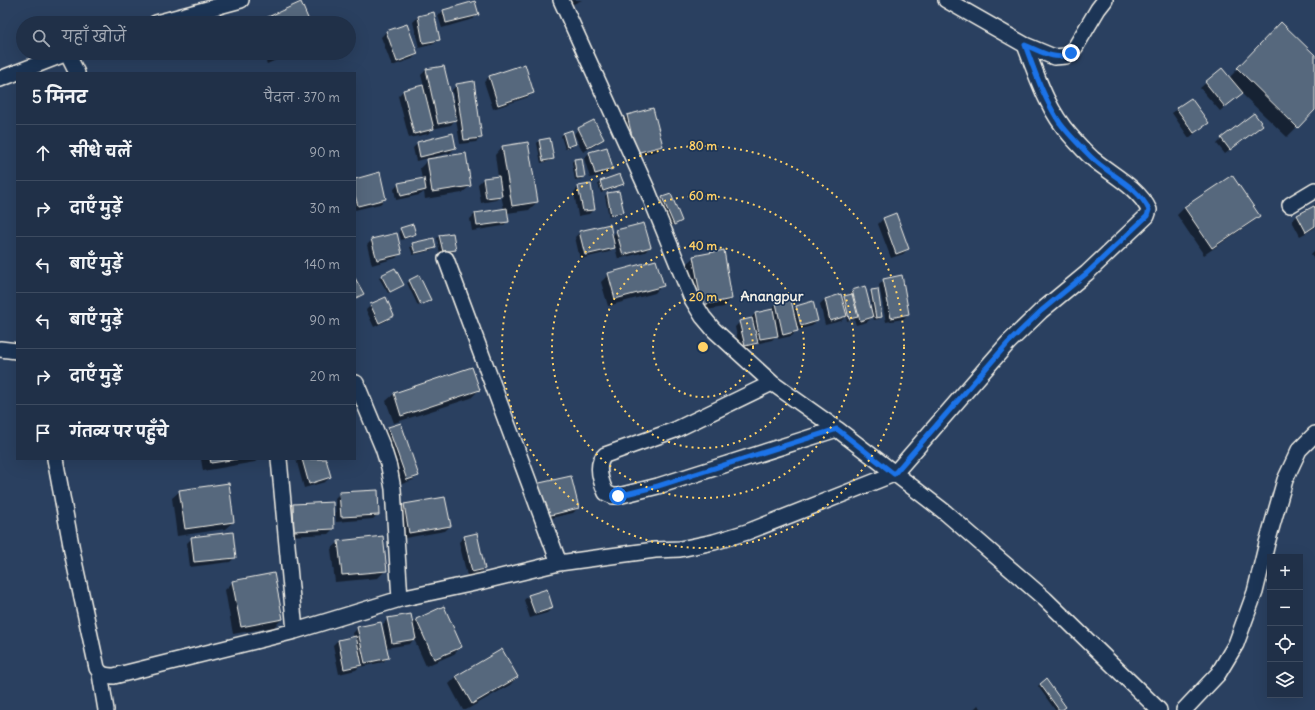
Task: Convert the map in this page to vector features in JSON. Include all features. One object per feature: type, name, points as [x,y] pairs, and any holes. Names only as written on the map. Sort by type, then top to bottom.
[{"type":"street","points":[[182,16],[241,0]]},
{"type":"street","points":[[561,0],[647,189],[692,299],[703,317],[714,330],[772,383],[837,429],[946,513],[1039,594],[1159,710]]},
{"type":"street","points":[[946,0],[1025,45],[1054,57],[1066,56],[1071,53],[1104,0]]},
{"type":"street","points":[[100,674],[114,676],[295,631],[400,599],[559,563],[655,550],[680,549],[714,542],[747,532],[894,474],[1008,343],[1041,311],[1087,273],[1147,216],[1149,210],[1141,199],[1124,182],[1093,158],[1061,124],[1042,89],[1025,45]]},
{"type":"street","points":[[18,72],[49,60]]},
{"type":"street","points":[[70,60],[76,72]]},
{"type":"street","points":[[0,79],[16,73]]},
{"type":"street","points":[[1290,205],[1315,190]]},
{"type":"street","points":[[446,259],[559,563]]},
{"type":"street","points":[[0,349],[16,350]]},
{"type":"street","points":[[356,383],[383,448],[389,467],[393,489],[400,599]]},
{"type":"street","points":[[772,383],[675,430],[605,455],[601,459],[599,465],[606,492],[613,496],[618,496],[658,486],[837,429]]},
{"type":"street","points":[[1184,710],[1218,674],[1236,644],[1255,592],[1285,480],[1299,450],[1315,434]]},
{"type":"street","points":[[55,460],[75,568],[97,668],[100,674],[106,710]]},
{"type":"street","points":[[279,460],[295,631]]},
{"type":"building","points":[[475,1],[479,15],[446,23],[443,10]]},
{"type":"building","points":[[301,2],[307,16],[270,16]]},
{"type":"building","points":[[434,12],[440,40],[423,43],[418,16]]},
{"type":"building","points":[[1281,22],[1315,55],[1315,110],[1298,128],[1237,68]]},
{"type":"building","points":[[407,24],[418,54],[397,62],[386,31]]},
{"type":"building","points":[[525,64],[534,93],[498,105],[489,76]]},
{"type":"building","points":[[444,66],[457,120],[438,124],[426,69]]},
{"type":"building","points":[[1222,68],[1243,93],[1225,107],[1205,82]]},
{"type":"building","points":[[474,81],[482,138],[464,140],[456,84]]},
{"type":"building","points":[[423,85],[434,129],[414,134],[403,90]]},
{"type":"building","points":[[1191,98],[1209,123],[1194,133],[1176,108]]},
{"type":"building","points":[[653,108],[663,146],[636,153],[627,115]]},
{"type":"building","points":[[1254,113],[1263,125],[1230,150],[1221,138]]},
{"type":"building","points":[[594,120],[604,139],[588,148],[578,128]]},
{"type":"building","points":[[572,130],[576,144],[567,147],[563,133]]},
{"type":"building","points":[[453,133],[456,148],[420,157],[417,142]]},
{"type":"building","points":[[550,138],[554,159],[543,161],[539,140]]},
{"type":"building","points":[[528,142],[538,202],[512,206],[502,146]]},
{"type":"building","points":[[607,147],[613,169],[595,174],[589,152]]},
{"type":"building","points":[[466,153],[471,186],[432,192],[427,159]]},
{"type":"building","points":[[582,158],[585,177],[577,178],[574,159]]},
{"type":"building","points":[[380,172],[386,199],[358,206],[356,199],[356,179]]},
{"type":"building","points":[[620,174],[624,184],[603,191],[600,181]]},
{"type":"building","points":[[1232,175],[1260,216],[1212,248],[1184,207]]},
{"type":"building","points":[[499,176],[502,196],[486,198],[483,178]]},
{"type":"building","points":[[424,178],[426,190],[401,196],[398,183]]},
{"type":"building","points":[[591,184],[595,210],[583,211],[578,186]]},
{"type":"building","points":[[619,191],[624,212],[611,215],[607,193]]},
{"type":"building","points":[[671,194],[682,221],[674,225],[662,197]]},
{"type":"building","points":[[1314,206],[1315,226],[1306,232],[1297,215]]},
{"type":"building","points":[[507,208],[509,222],[477,226],[475,213]]},
{"type":"building","points":[[896,213],[909,249],[896,254],[883,218]]},
{"type":"building","points":[[644,223],[651,247],[623,255],[616,230]]},
{"type":"building","points":[[413,224],[416,234],[404,238],[400,228]]},
{"type":"building","points":[[610,224],[615,248],[585,255],[579,231]]},
{"type":"building","points":[[397,233],[402,254],[377,260],[371,239]]},
{"type":"building","points":[[453,233],[456,250],[443,252],[439,235]]},
{"type":"building","points":[[434,238],[436,248],[415,253],[412,243]]},
{"type":"building","points":[[724,250],[732,299],[702,305],[693,256]]},
{"type":"building","points":[[656,260],[664,286],[615,299],[608,273]]},
{"type":"building","points":[[395,268],[404,285],[390,292],[381,275]]},
{"type":"building","points":[[419,275],[431,300],[421,305],[409,280]]},
{"type":"building","points":[[902,275],[909,314],[891,318],[883,279]]},
{"type":"building","points":[[356,280],[364,294],[356,298]]},
{"type":"building","points":[[865,286],[873,317],[860,321],[852,290]]},
{"type":"building","points":[[878,289],[882,317],[876,318],[871,290]]},
{"type":"building","points":[[841,294],[847,316],[830,321],[825,299]]},
{"type":"building","points":[[852,294],[858,317],[849,319],[844,296]]},
{"type":"building","points":[[386,297],[394,316],[379,323],[370,304]]},
{"type":"building","points":[[791,300],[798,331],[783,335],[776,303]]},
{"type":"building","points":[[813,301],[818,321],[801,326],[796,306]]},
{"type":"building","points":[[773,309],[778,336],[760,339],[755,313]]},
{"type":"building","points":[[752,318],[758,343],[745,346],[739,321]]},
{"type":"building","points":[[472,367],[480,390],[401,416],[394,393]]},
{"type":"building","points":[[401,423],[419,476],[407,480],[388,427]]},
{"type":"building","points":[[210,460],[230,460],[211,463]]},
{"type":"building","points":[[302,460],[326,460],[331,477],[309,484]]},
{"type":"building","points":[[571,476],[579,508],[543,517],[535,484]]},
{"type":"building","points":[[229,483],[234,522],[185,529],[179,490]]},
{"type":"building","points":[[378,490],[379,515],[341,517],[339,492]]},
{"type":"building","points":[[445,497],[451,526],[409,533],[404,504]]},
{"type":"building","points":[[333,502],[334,529],[294,531],[293,504]]},
{"type":"building","points":[[233,532],[236,558],[194,562],[191,537]]},
{"type":"building","points":[[477,533],[485,569],[472,572],[464,536]]},
{"type":"building","points":[[383,536],[387,571],[342,575],[338,541]]},
{"type":"building","points":[[274,573],[283,619],[241,627],[232,581]]},
{"type":"building","points":[[547,589],[553,608],[535,614],[528,595]]},
{"type":"building","points":[[444,606],[462,647],[434,659],[416,619]]},
{"type":"building","points":[[411,614],[416,639],[392,643],[387,618]]},
{"type":"building","points":[[381,622],[389,658],[365,663],[357,627]]},
{"type":"building","points":[[356,636],[362,665],[344,669],[338,640]]},
{"type":"building","points":[[502,649],[518,677],[472,704],[456,676]]},
{"type":"building","points":[[1046,679],[1066,707],[1062,710],[1059,710],[1040,684]]},
{"type":"district","name":"Anangpur","points":[[772,296]]},
{"type":"route","points":[[618,496],[658,486],[837,429],[894,474],[1008,343],[1041,311],[1087,273],[1147,216],[1149,210],[1141,199],[1124,182],[1093,158],[1061,124],[1042,89],[1025,45],[1054,57],[1066,56],[1071,53]]}]
